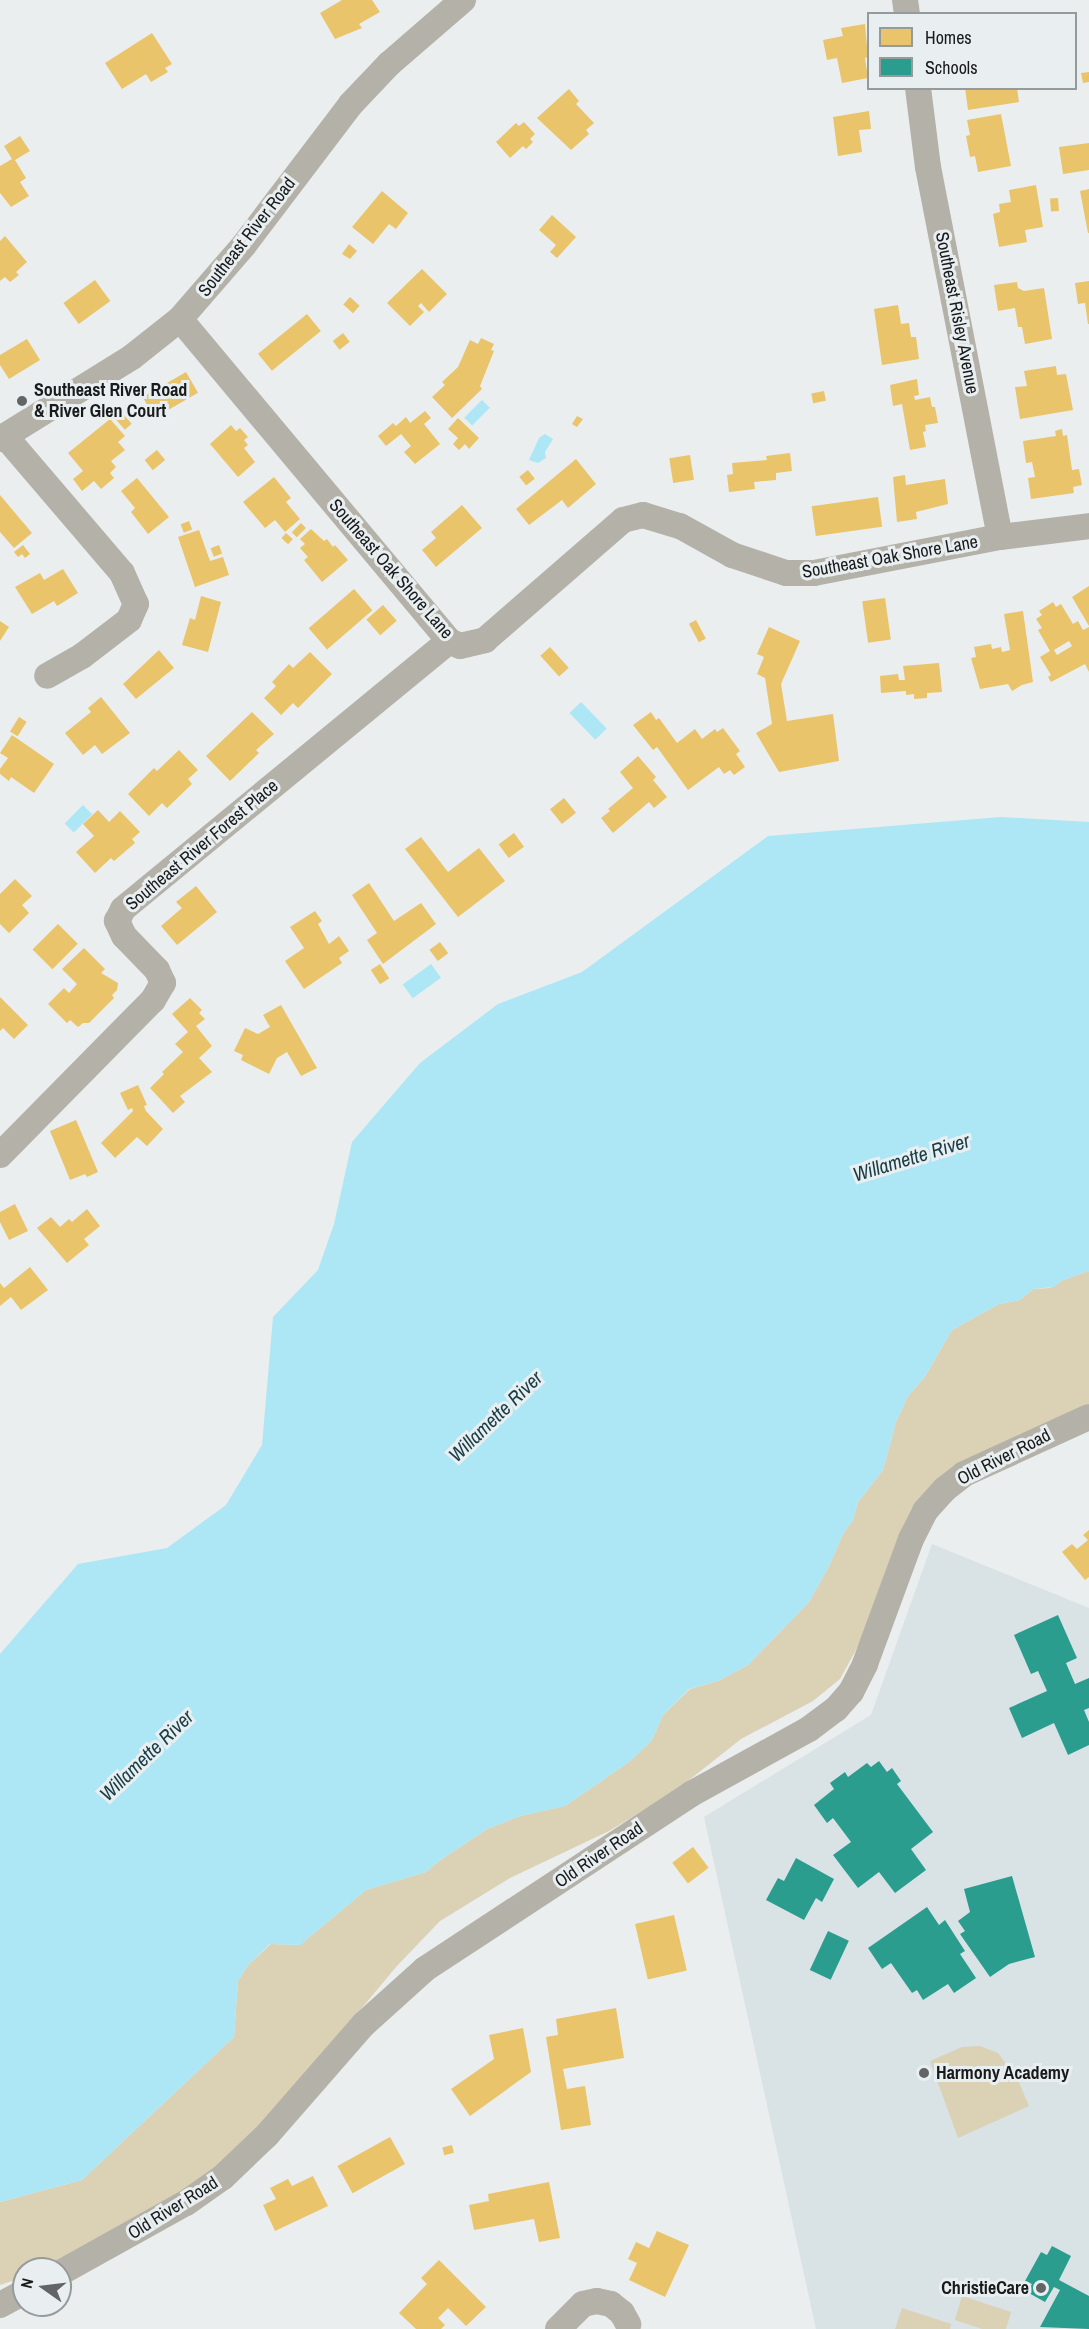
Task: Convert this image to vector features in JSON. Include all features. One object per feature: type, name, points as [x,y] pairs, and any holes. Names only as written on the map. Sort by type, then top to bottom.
[{"type":"street","name":"Southeast River Road","points":[[3,437],[132,357],[180,319],[244,245],[351,104],[389,64],[463,0]]},
{"type":"street","name":"Southeast Risley Avenue","points":[[918,90],[928,167],[1000,537]]},
{"type":"street","name":"Southeast Oak Shore Lane","points":[[180,319],[450,641],[460,646],[485,640],[623,520],[643,515],[680,526],[732,555],[786,573],[814,573],[1000,537],[1089,526]]},
{"type":"street","points":[[3,437],[122,573],[136,604],[129,620],[82,656],[47,676]]},
{"type":"street","name":"Southeast River Forest Place","points":[[0,1155],[153,1000],[163,982],[157,970],[124,936],[117,921],[123,909],[450,641]]},
{"type":"street","name":"Old River Road","points":[[72,2266],[186,2203],[223,2176],[272,2129],[364,2024],[425,1969],[691,1794],[809,1729],[831,1713],[851,1692],[866,1664],[911,1539],[925,1511],[945,1489],[964,1474],[1089,1417]]},
{"type":"street","points":[[558,2329],[583,2304],[597,2301],[610,2304],[622,2313],[628,2324]]},
{"type":"shaded area","points":[[1089,1271],[1089,1408],[956,1468],[840,1679],[813,1701],[741,1739],[674,1792],[609,1831],[510,1878],[440,1921],[396,1967],[293,2091],[229,2156],[173,2200],[70,2257],[12,2257],[12,2281],[0,2285],[0,2202],[82,2180],[234,2037],[238,1981],[248,1965],[271,1944],[300,1945],[366,1890],[426,1872],[487,1829],[520,1816],[565,1806],[629,1762],[652,1740],[663,1715],[690,1689],[718,1681],[748,1665],[809,1602],[844,1532],[853,1520],[858,1502],[883,1470],[896,1422],[908,1396],[924,1378],[952,1330],[999,1304],[1020,1300],[1033,1289],[1050,1288],[1063,1280]]},
{"type":"shaded area","name":"Harmony Academy","points":[[932,1544],[1089,1608],[1089,2329],[816,2329],[704,1817],[871,1715]]},
{"type":"shaded area","points":[[980,2046],[998,2053],[1018,2080],[1029,2106],[958,2138],[930,2061],[962,2047]]},
{"type":"shaded area","points":[[962,2296],[1011,2312],[1006,2329],[982,2329],[955,2320]]},
{"type":"shaded area","points":[[902,2308],[951,2324],[950,2329],[895,2329]]},
{"type":"water","points":[[482,400],[490,408],[472,425],[464,418]]},
{"type":"water","points":[[545,434],[553,439],[545,452],[546,458],[538,463],[529,460],[539,438]]},
{"type":"water","points":[[581,702],[607,729],[595,740],[569,713]]},
{"type":"water","points":[[83,805],[92,814],[74,833],[65,823]]},
{"type":"water","name":"Willamette River","points":[[1001,817],[1089,822],[1089,1271],[1063,1280],[1054,1287],[1033,1289],[1020,1300],[999,1304],[952,1330],[924,1378],[908,1396],[896,1422],[883,1470],[858,1502],[853,1520],[844,1532],[809,1602],[748,1665],[718,1681],[689,1689],[663,1715],[652,1740],[629,1762],[565,1806],[520,1816],[487,1829],[426,1872],[366,1890],[300,1945],[270,1944],[248,1965],[238,1981],[234,2037],[82,2180],[0,2202],[0,1654],[78,1564],[167,1548],[226,1505],[262,1445],[273,1317],[318,1270],[334,1224],[352,1142],[420,1063],[498,1004],[582,972],[768,836]]},
{"type":"water","points":[[431,964],[441,978],[413,998],[403,985]]},
{"type":"building: Homes","points":[[342,0],[372,0],[380,12],[359,24],[362,28],[335,39],[320,13]]},
{"type":"building: Homes","points":[[865,24],[867,78],[842,83],[837,58],[827,60],[823,40],[843,36],[841,28]]},
{"type":"building: Homes","points":[[152,33],[172,64],[165,68],[168,72],[151,82],[146,74],[122,89],[105,63]]},
{"type":"building: Homes","points":[[1089,72],[1089,82],[1083,83],[1081,73]]},
{"type":"building: Homes","points":[[569,89],[579,101],[576,104],[594,123],[586,130],[589,134],[571,150],[537,118]]},
{"type":"building: Homes","points":[[965,90],[1017,90],[1019,102],[968,110]]},
{"type":"building: Homes","points":[[869,111],[871,129],[859,130],[862,152],[838,156],[833,117]]},
{"type":"building: Homes","points":[[1001,114],[1011,166],[978,172],[975,156],[970,157],[966,136],[970,135],[967,120]]},
{"type":"building: Homes","points":[[524,122],[535,134],[530,139],[533,142],[526,149],[523,146],[510,158],[496,142],[516,123],[519,126]]},
{"type":"building: Homes","points":[[20,136],[30,151],[15,160],[26,178],[20,182],[29,196],[11,207],[0,193],[0,166],[12,159],[4,146]]},
{"type":"building: Homes","points":[[1089,143],[1089,170],[1063,174],[1059,147]]},
{"type":"building: Homes","points":[[1036,185],[1043,227],[1025,230],[1027,242],[999,247],[993,214],[1000,212],[999,204],[1011,202],[1009,190]]},
{"type":"building: Homes","points":[[1089,189],[1089,233],[1088,233],[1080,191]]},
{"type":"building: Homes","points":[[382,191],[408,213],[396,229],[389,224],[373,244],[352,227]]},
{"type":"building: Homes","points":[[1058,198],[1059,211],[1051,212],[1050,199]]},
{"type":"building: Homes","points":[[552,215],[576,237],[557,258],[550,252],[556,245],[539,230]]},
{"type":"building: Homes","points":[[5,236],[27,262],[16,272],[19,275],[10,282],[5,277],[0,281],[0,241]]},
{"type":"building: Homes","points":[[349,244],[357,251],[350,259],[342,254]]},
{"type":"building: Homes","points":[[422,269],[447,294],[429,312],[421,303],[418,306],[424,312],[410,326],[387,303]]},
{"type":"building: Homes","points":[[95,280],[110,301],[79,324],[63,303]]},
{"type":"building: Homes","points":[[1089,281],[1088,324],[1085,303],[1078,304],[1075,283]]},
{"type":"building: Homes","points":[[1017,282],[1018,288],[1024,291],[1044,288],[1052,339],[1025,344],[1022,327],[1018,327],[1015,308],[998,311],[994,285]]},
{"type":"building: Homes","points":[[350,297],[360,306],[353,313],[343,304]]},
{"type":"building: Homes","points":[[898,305],[901,324],[909,323],[911,337],[916,337],[919,359],[882,365],[874,309]]},
{"type":"building: Homes","points":[[307,314],[321,331],[272,371],[258,354]]},
{"type":"building: Homes","points":[[343,333],[350,342],[340,350],[333,341]]},
{"type":"building: Homes","points":[[481,338],[494,344],[491,350],[494,351],[480,386],[482,389],[452,418],[432,397],[445,385],[442,382],[458,367],[470,340],[478,344]]},
{"type":"building: Homes","points":[[27,339],[40,360],[9,379],[0,365],[0,355]]},
{"type":"building: Homes","points":[[1056,366],[1057,375],[1066,374],[1073,410],[1020,419],[1015,387],[1027,386],[1024,371]]},
{"type":"building: Homes","points":[[186,372],[198,393],[155,418],[143,397]]},
{"type":"building: Homes","points":[[917,379],[919,395],[914,396],[915,400],[930,397],[932,407],[935,407],[938,423],[925,425],[926,431],[923,432],[926,447],[910,450],[902,404],[893,406],[890,385]]},
{"type":"building: Homes","points":[[824,391],[826,401],[813,403],[811,393]]},
{"type":"building: Homes","points":[[425,411],[431,418],[424,424],[440,444],[415,464],[404,452],[411,446],[401,434],[386,446],[378,436],[393,423],[396,426],[406,417],[410,423]]},
{"type":"building: Homes","points":[[123,414],[132,424],[125,430],[116,420]]},
{"type":"building: Homes","points":[[577,416],[583,419],[577,427],[572,424]]},
{"type":"building: Homes","points":[[458,418],[479,438],[469,449],[465,444],[459,450],[453,444],[458,438],[448,429]]},
{"type":"building: Homes","points":[[110,419],[125,436],[118,442],[125,450],[111,461],[116,467],[110,473],[114,478],[101,489],[94,481],[82,491],[73,479],[83,471],[68,453]]},
{"type":"building: Homes","points":[[231,425],[236,431],[240,428],[248,437],[244,440],[248,445],[244,448],[255,462],[238,477],[210,444]]},
{"type":"building: Homes","points":[[1062,429],[1063,436],[1067,435],[1072,470],[1079,469],[1082,485],[1073,487],[1074,493],[1031,499],[1028,478],[1035,477],[1032,462],[1026,463],[1023,441],[1056,436],[1055,431]]},
{"type":"building: Homes","points":[[157,450],[165,460],[153,470],[145,460]]},
{"type":"building: Homes","points":[[790,453],[792,471],[776,473],[776,480],[754,482],[755,489],[729,492],[727,475],[733,474],[732,463],[767,460],[766,456]]},
{"type":"building: Homes","points":[[690,455],[694,480],[673,483],[669,458]]},
{"type":"building: Homes","points":[[576,459],[596,484],[568,508],[562,500],[529,525],[516,509]]},
{"type":"building: Homes","points":[[528,470],[535,479],[526,485],[519,477]]},
{"type":"building: Homes","points":[[905,475],[906,485],[945,479],[948,504],[916,512],[917,519],[897,522],[893,477]]},
{"type":"building: Homes","points":[[274,477],[291,498],[286,502],[300,519],[285,532],[275,520],[265,528],[243,502]]},
{"type":"building: Homes","points":[[137,478],[169,517],[148,534],[131,512],[135,508],[121,491]]},
{"type":"building: Homes","points":[[0,495],[32,533],[14,548],[0,532]]},
{"type":"building: Homes","points":[[878,497],[882,527],[816,536],[812,506]]},
{"type":"building: Homes","points":[[462,505],[482,528],[436,567],[422,550],[436,538],[431,532]]},
{"type":"building: Homes","points":[[189,521],[192,529],[184,533],[181,524]]},
{"type":"building: Homes","points":[[301,523],[306,528],[297,537],[292,532]]},
{"type":"building: Homes","points":[[311,529],[324,541],[327,539],[333,547],[335,545],[348,560],[322,582],[304,560],[308,557],[300,548],[305,544],[300,539]]},
{"type":"building: Homes","points":[[199,530],[210,561],[223,557],[229,575],[195,587],[178,537]]},
{"type":"building: Homes","points":[[286,533],[293,539],[288,544],[281,538]]},
{"type":"building: Homes","points":[[23,545],[30,554],[25,558],[22,554],[18,557],[14,552]]},
{"type":"building: Homes","points":[[219,545],[222,553],[214,557],[211,548]]},
{"type":"building: Homes","points":[[63,569],[78,593],[57,606],[54,601],[32,614],[15,587],[40,573],[44,580]]},
{"type":"building: Homes","points":[[1089,586],[1089,626],[1072,597]]},
{"type":"building: Homes","points":[[354,589],[372,610],[327,649],[309,628]]},
{"type":"building: Homes","points":[[201,596],[221,602],[208,652],[182,645],[190,618],[195,620]]},
{"type":"building: Homes","points":[[885,598],[891,640],[868,643],[862,601]]},
{"type":"building: Homes","points":[[1053,602],[1056,607],[1061,604],[1073,624],[1078,621],[1083,630],[1089,627],[1089,672],[1085,664],[1051,682],[1048,677],[1051,675],[1040,657],[1050,651],[1038,630],[1042,628],[1036,619],[1042,615],[1039,611]],"holes":[[[1069,641],[1072,646],[1057,655],[1054,650]]]},
{"type":"building: Homes","points":[[383,605],[397,621],[380,635],[366,619]]},
{"type":"building: Homes","points":[[1023,611],[1033,682],[1012,691],[1008,684],[980,689],[971,658],[976,657],[974,647],[991,644],[992,649],[1001,647],[1002,652],[1010,650],[1004,614]]},
{"type":"building: Homes","points":[[696,620],[706,639],[699,642],[689,624]]},
{"type":"building: Homes","points":[[0,621],[9,627],[0,641]]},
{"type":"building: Homes","points":[[769,627],[800,641],[781,684],[787,721],[833,714],[839,761],[779,772],[756,733],[772,724],[765,678],[757,674],[764,657],[757,654]]},
{"type":"building: Homes","points":[[550,647],[569,668],[559,677],[540,656]]},
{"type":"building: Homes","points":[[159,650],[174,668],[136,699],[123,684]]},
{"type":"building: Homes","points":[[310,652],[332,674],[298,708],[293,703],[281,715],[264,698],[276,686],[272,682],[289,664],[293,668]]},
{"type":"building: Homes","points":[[939,663],[942,692],[927,693],[927,698],[914,699],[914,694],[906,695],[906,691],[881,693],[880,676],[898,674],[899,680],[905,680],[903,666]]},
{"type":"building: Homes","points":[[101,697],[130,733],[102,754],[95,745],[83,755],[65,733],[91,712],[88,708]]},
{"type":"building: Homes","points":[[252,712],[274,734],[256,750],[259,753],[230,781],[206,756]]},
{"type":"building: Homes","points":[[651,712],[656,720],[659,718],[677,743],[695,729],[702,739],[715,729],[717,732],[723,728],[740,751],[736,754],[745,767],[734,775],[730,770],[724,774],[719,767],[688,790],[657,747],[653,750],[633,725]]},
{"type":"building: Homes","points":[[19,717],[27,722],[18,736],[10,731]]},
{"type":"building: Homes","points":[[12,735],[54,764],[34,793],[11,777],[9,781],[0,774],[0,769],[8,758],[0,753]]},
{"type":"building: Homes","points":[[179,750],[198,770],[188,779],[192,784],[167,808],[162,803],[149,816],[128,794],[154,768],[157,771]]},
{"type":"building: Homes","points":[[638,756],[656,777],[653,780],[667,797],[654,808],[649,802],[613,833],[601,818],[633,788],[620,772]]},
{"type":"building: Homes","points":[[564,798],[576,813],[562,824],[550,809]]},
{"type":"building: Homes","points":[[98,810],[109,822],[120,811],[140,832],[132,839],[135,843],[114,861],[111,858],[95,873],[76,852],[94,836],[83,824]]},
{"type":"building: Homes","points":[[514,833],[524,847],[509,858],[499,844]]},
{"type":"building: Homes","points":[[421,837],[448,872],[479,848],[505,881],[458,917],[405,849]]},
{"type":"building: Homes","points":[[15,879],[32,896],[22,905],[29,913],[9,933],[0,924],[0,894]]},
{"type":"building: Homes","points":[[369,883],[394,921],[421,903],[436,924],[383,964],[367,940],[377,933],[352,895]]},
{"type":"building: Homes","points":[[196,886],[217,912],[177,945],[161,926],[182,908],[176,902]]},
{"type":"building: Homes","points":[[315,911],[322,921],[318,924],[329,944],[339,936],[349,951],[339,958],[342,963],[304,989],[285,961],[304,948],[290,927]]},
{"type":"building: Homes","points":[[58,924],[78,944],[52,969],[33,949]]},
{"type":"building: Homes","points":[[440,942],[448,953],[438,961],[429,950]]},
{"type":"building: Homes","points":[[84,948],[105,969],[101,973],[118,983],[117,990],[112,995],[114,998],[89,1023],[83,1023],[78,1027],[70,1020],[67,1023],[48,1004],[64,988],[69,993],[77,984],[62,969]]},
{"type":"building: Homes","points":[[380,964],[389,978],[380,984],[371,970]]},
{"type":"building: Homes","points":[[0,997],[28,1025],[14,1039],[3,1028],[0,1031]]},
{"type":"building: Homes","points":[[190,998],[202,1010],[199,1013],[205,1019],[196,1026],[212,1046],[199,1058],[212,1072],[180,1096],[185,1102],[173,1113],[150,1088],[164,1074],[162,1072],[183,1052],[175,1044],[188,1032],[172,1014]]},
{"type":"building: Homes","points":[[281,1005],[317,1068],[301,1076],[287,1052],[277,1058],[269,1074],[241,1060],[243,1055],[234,1051],[245,1028],[258,1034],[270,1027],[263,1015]]},
{"type":"building: Homes","points":[[138,1085],[147,1105],[144,1106],[146,1111],[163,1129],[147,1146],[137,1137],[115,1158],[101,1143],[133,1111],[132,1108],[128,1110],[120,1093]]},
{"type":"building: Homes","points":[[76,1120],[98,1172],[70,1180],[50,1131]]},
{"type":"building: Homes","points":[[15,1204],[28,1231],[9,1240],[0,1222],[0,1212]]},
{"type":"building: Homes","points":[[87,1209],[100,1226],[84,1239],[89,1245],[67,1263],[37,1228],[51,1217],[60,1227],[69,1219],[72,1222]]},
{"type":"building: Homes","points":[[30,1267],[48,1290],[21,1310],[11,1297],[0,1306],[0,1283],[4,1288]]},
{"type":"building: Homes","points":[[1089,1530],[1089,1577],[1085,1580],[1062,1552],[1072,1544],[1077,1549],[1088,1540],[1083,1535]]},
{"type":"building: Homes","points":[[693,1847],[709,1868],[688,1883],[672,1863]]},
{"type":"building: Homes","points":[[674,1915],[687,1971],[648,1980],[635,1924]]},
{"type":"building: Homes","points":[[616,2008],[624,2058],[563,2069],[567,2089],[585,2086],[591,2125],[561,2130],[546,2037],[558,2035],[556,2019]]},
{"type":"building: Homes","points":[[523,2028],[531,2072],[470,2116],[451,2089],[494,2059],[489,2035]]},
{"type":"building: Homes","points":[[390,2137],[405,2164],[353,2193],[338,2166]]},
{"type":"building: Homes","points":[[452,2145],[454,2153],[444,2155],[442,2147]]},
{"type":"building: Homes","points":[[313,2176],[328,2206],[275,2231],[263,2205],[276,2199],[270,2188],[288,2179],[292,2186]]},
{"type":"building: Homes","points":[[549,2182],[560,2238],[539,2242],[534,2219],[474,2230],[469,2205],[489,2201],[488,2194]]},
{"type":"building: Homes","points":[[657,2231],[689,2245],[665,2297],[629,2280],[637,2263],[628,2259],[636,2242],[649,2248]]},
{"type":"building: Homes","points":[[439,2260],[486,2307],[466,2326],[448,2308],[438,2318],[445,2325],[441,2329],[416,2329],[399,2313],[427,2284],[421,2278]]},
{"type":"building: Schools","points":[[1058,1615],[1077,1658],[1066,1663],[1075,1684],[1089,1678],[1089,1708],[1084,1710],[1089,1722],[1089,1745],[1068,1755],[1054,1723],[1022,1738],[1009,1708],[1047,1691],[1038,1671],[1031,1674],[1014,1635]]},
{"type":"building: Schools","points":[[879,1761],[887,1772],[892,1768],[901,1781],[897,1784],[933,1832],[911,1849],[926,1870],[895,1893],[879,1872],[858,1888],[833,1855],[851,1842],[833,1818],[827,1823],[814,1805],[834,1789],[830,1783],[845,1772],[848,1777],[867,1763],[871,1767]]},
{"type":"building: Schools","points":[[796,1858],[834,1879],[822,1902],[816,1898],[804,1920],[766,1900],[778,1878],[784,1881]]},
{"type":"building: Schools","points":[[1012,1876],[1035,1957],[1009,1964],[990,1977],[960,1934],[965,1931],[958,1921],[970,1912],[964,1889]]},
{"type":"building: Schools","points":[[927,1907],[939,1925],[945,1920],[965,1951],[960,1954],[976,1978],[954,1993],[948,1984],[923,2000],[917,1990],[912,1993],[891,1963],[882,1969],[868,1948]]},
{"type":"building: Schools","points":[[828,1931],[849,1941],[831,1980],[810,1970]]},
{"type":"building: Schools","name":"ChristieCare","points":[[1052,2246],[1071,2256],[1059,2280],[1089,2296],[1089,2329],[1040,2327],[1060,2290],[1054,2287],[1045,2302],[1027,2292],[1032,2284],[1025,2281],[1041,2252],[1047,2255]]},
{"type":"place","name":"Southeast River Road & River Glen Court","points":[[22,401]]},
{"type":"place","name":"Harmony Academy","points":[[924,2073]]},
{"type":"place","name":"ChristieCare","points":[[1041,2288]]}]
